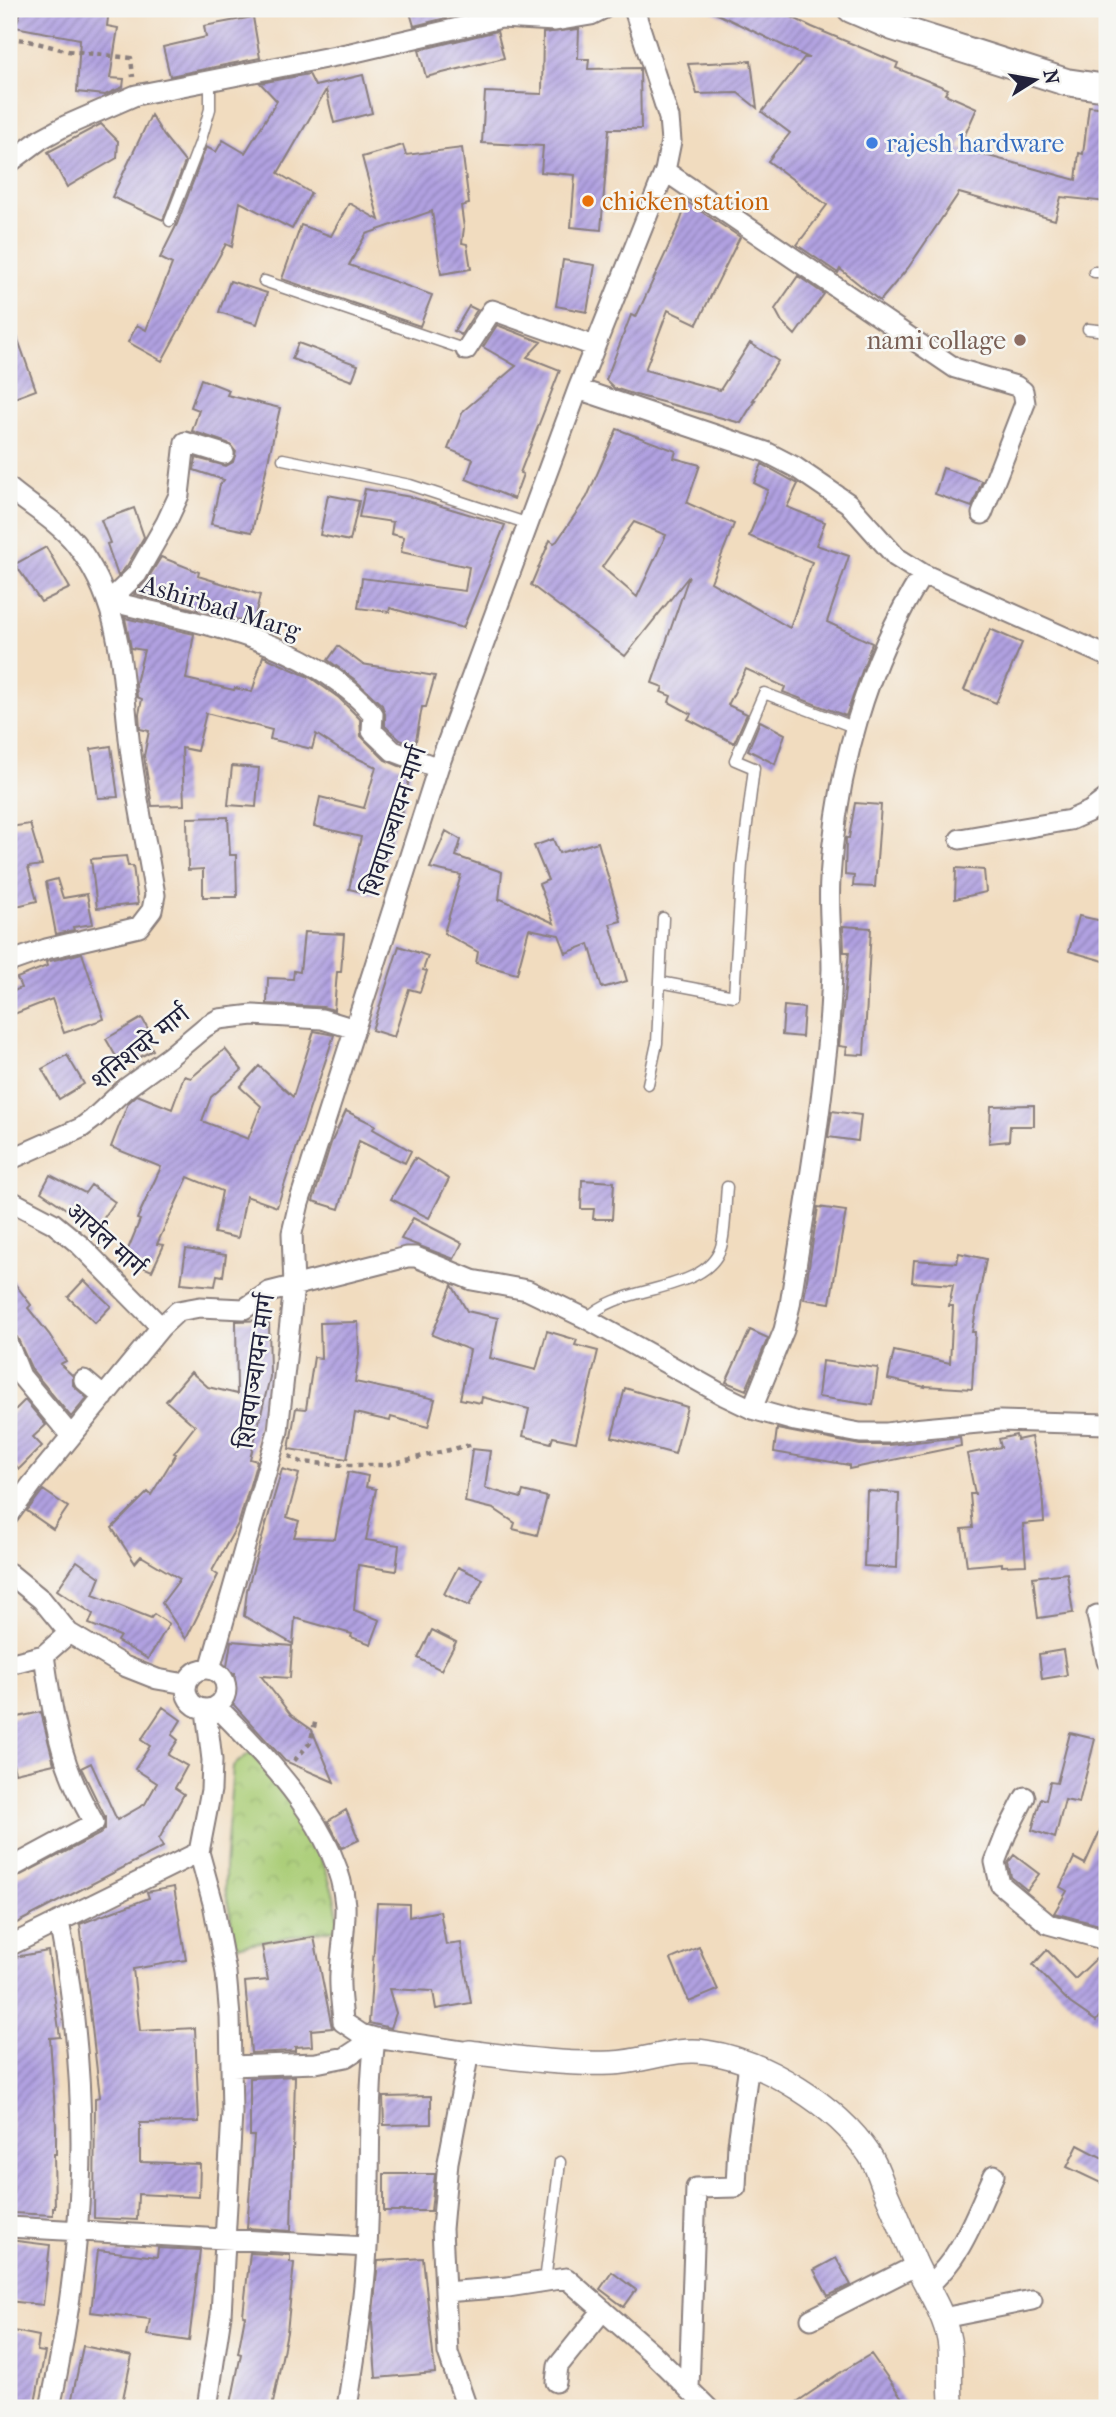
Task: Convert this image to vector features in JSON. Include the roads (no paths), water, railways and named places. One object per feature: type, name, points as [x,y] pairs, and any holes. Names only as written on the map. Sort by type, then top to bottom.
[{"type":"main road","points":[[851,9],[893,27],[1066,82],[1107,88]]},
{"type":"street","points":[[9,163],[41,139],[65,126],[136,95],[351,53],[501,18],[555,21],[592,15],[603,9]]},
{"type":"street","name":"शिवपाञ्चायन मार्ग","points":[[210,1669],[273,1447],[282,1399],[294,1286],[292,1233],[299,1203],[438,768],[594,346],[665,171],[671,142],[670,118],[634,9]]},
{"type":"street","points":[[665,171],[955,368],[1016,386],[1023,391],[1025,403],[982,514]]},
{"type":"street","points":[[466,350],[492,310],[594,346]]},
{"type":"street","points":[[578,389],[766,452],[795,467],[848,503],[896,556],[923,574],[1107,656]]},
{"type":"street","points":[[108,601],[137,574],[166,523],[179,495],[186,442],[224,454]]},
{"type":"street","points":[[9,488],[74,541],[92,567],[108,601],[116,627],[123,668],[130,749],[155,895],[152,910],[139,927],[58,946],[9,962]]},
{"type":"street","points":[[752,1409],[784,1330],[790,1305],[825,1064],[832,970],[830,881],[840,794],[856,728],[883,652],[909,596],[923,574]]},
{"type":"street","name":"Ashirbad Marg","points":[[108,601],[238,634],[291,653],[359,698],[373,715],[372,731],[393,751],[438,768]]},
{"type":"street","points":[[960,839],[1070,820],[1090,811],[1107,798]]},
{"type":"street","name":"शनिशचरे मार्ग","points":[[9,1160],[81,1128],[125,1089],[219,1019],[253,1015],[323,1019],[355,1030]]},
{"type":"street","name":"आर्यल मार्ग","points":[[9,1200],[54,1223],[161,1327]]},
{"type":"street","points":[[9,1515],[161,1327],[178,1311],[200,1307],[244,1308],[269,1292],[407,1256],[416,1256],[472,1280],[527,1290],[587,1318],[692,1379],[752,1409],[795,1420],[860,1433],[887,1433],[1000,1421],[1107,1424]]},
{"type":"street","points":[[9,1346],[21,1376],[71,1436]]},
{"type":"street","points":[[83,1380],[104,1397]]},
{"type":"street","points":[[9,1573],[42,1600],[69,1633],[124,1666],[157,1679],[186,1684]]},
{"type":"street","points":[[1102,1613],[1107,1661]]},
{"type":"street","points":[[9,1664],[44,1655],[69,1633]]},
{"type":"street","points":[[9,1869],[94,1823],[65,1759],[44,1655]]},
{"type":"street","points":[[210,1669],[222,1676],[227,1689],[223,1702],[212,1708],[194,1706],[185,1690],[186,1684],[193,1674],[210,1669]]},
{"type":"street","points":[[212,1708],[281,1775],[318,1830],[341,1877],[345,1907],[340,1976],[343,2022],[361,2034],[376,2038],[540,2061],[614,2063],[683,2051],[707,2052],[749,2064],[797,2088],[827,2108],[871,2156],[922,2276],[943,2318],[948,2339],[952,2408]]},
{"type":"street","points":[[207,2408],[221,2315],[232,2113],[226,1973],[200,1852],[211,1790],[212,1708]]},
{"type":"street","points":[[1025,1797],[995,1862],[1000,1884],[1048,1924],[1107,1942]]},
{"type":"street","points":[[9,1946],[200,1852]]},
{"type":"street","points":[[50,2408],[63,2347],[82,2183],[81,2085],[77,2029],[59,1921]]},
{"type":"street","points":[[232,2066],[316,2063],[346,2057],[376,2038]]},
{"type":"street","points":[[347,2408],[361,2314],[367,2247],[370,2085],[376,2038]]},
{"type":"street","points":[[467,2408],[448,2353],[442,2229],[443,2198],[469,2052]]},
{"type":"street","points":[[689,2389],[696,2188],[736,2187],[738,2144],[749,2064]]},
{"type":"street","points":[[811,2319],[922,2276],[942,2273],[958,2252],[994,2175]]},
{"type":"street","points":[[9,2227],[78,2233],[367,2247]]},
{"type":"street","points":[[445,2292],[566,2278],[708,2408]]},
{"type":"street","points":[[943,2318],[1032,2300]]},
{"type":"street","points":[[556,2382],[558,2366],[603,2310]]},
{"type":"lane","points":[[170,221],[210,109],[209,79]]},
{"type":"lane","points":[[1094,272],[1107,272]]},
{"type":"lane","points":[[264,281],[466,350]]},
{"type":"lane","points":[[1088,329],[1107,331]]},
{"type":"lane","points":[[283,459],[411,485],[529,524]]},
{"type":"lane","points":[[660,982],[734,996],[742,864],[754,768],[736,760],[764,694],[856,728]]},
{"type":"lane","points":[[648,1084],[657,1043],[663,918]]},
{"type":"lane","points":[[587,1318],[608,1301],[675,1284],[715,1259],[721,1246],[727,1187]]},
{"type":"lane","points":[[545,2281],[560,2162]]},
{"type":"place","name":"rajesh hardware","points":[[872,143]]},
{"type":"place","name":"chicken station","points":[[588,201]]},
{"type":"place","name":"nami collage","points":[[1020,340]]}]
